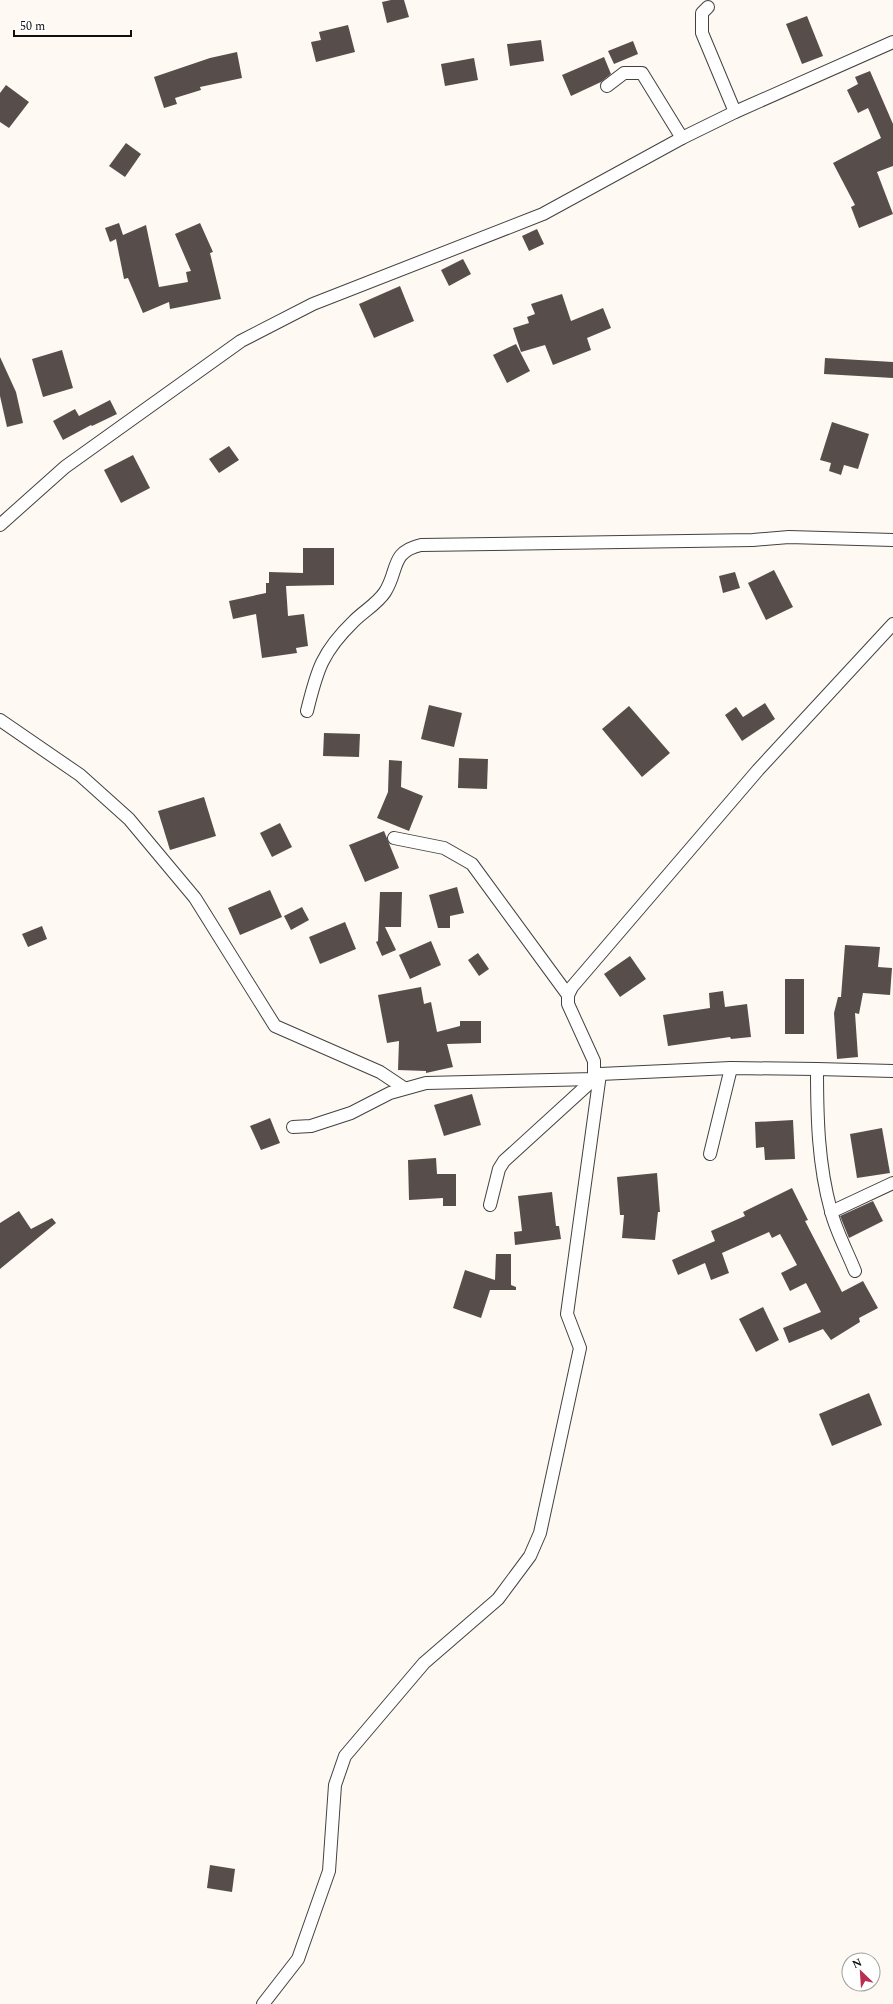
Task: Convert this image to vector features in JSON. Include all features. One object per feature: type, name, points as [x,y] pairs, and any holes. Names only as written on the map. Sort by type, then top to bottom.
[{"type":"street","points":[[708,7],[702,13],[702,33],[735,112]]},
{"type":"street","points":[[0,525],[65,467],[241,341],[313,304],[543,214],[682,138],[735,112],[893,42]]},
{"type":"street","points":[[607,86],[624,73],[642,73],[682,138]]},
{"type":"street","points":[[307,711],[317,671],[332,644],[354,620],[379,600],[386,591],[400,555],[409,548],[422,545],[753,540],[789,537],[893,540]]},
{"type":"street","points":[[263,2004],[298,1959],[329,1871],[335,1785],[344,1756],[424,1663],[498,1599],[530,1556],[540,1533],[580,1348],[567,1314],[597,1077],[594,1061],[568,1004],[568,995],[572,987],[758,770],[893,624]]},
{"type":"street","points":[[0,720],[80,775],[129,820],[195,898],[275,1026],[380,1072],[404,1088]]},
{"type":"street","points":[[394,838],[444,848],[472,864],[568,995]]},
{"type":"street","points":[[293,1127],[311,1126],[351,1113],[404,1088],[426,1084],[597,1077],[731,1068],[893,1071]]},
{"type":"street","points":[[710,1154],[731,1068]]},
{"type":"street","points":[[817,1069],[818,1142],[831,1212],[855,1271]]},
{"type":"street","points":[[490,1204],[499,1169],[504,1160],[597,1077]]},
{"type":"street","points":[[831,1212],[893,1183]]},
{"type":"building","points":[[404,0],[409,17],[387,23],[382,2]]},
{"type":"building","points":[[807,16],[823,56],[802,64],[786,24]]},
{"type":"building","points":[[348,25],[355,52],[316,62],[311,42],[321,40],[319,32]]},
{"type":"building","points":[[541,40],[544,61],[510,66],[507,44]]},
{"type":"building","points":[[633,41],[638,54],[614,64],[608,51]]},
{"type":"building","points":[[237,52],[242,78],[200,87],[201,90],[175,98],[177,104],[164,108],[154,77],[210,58]]},
{"type":"building","points":[[604,57],[611,74],[601,82],[571,96],[562,75]]},
{"type":"building","points":[[474,58],[478,80],[445,86],[441,64]]},
{"type":"building","points":[[870,71],[893,124],[893,166],[877,172],[893,214],[859,228],[851,207],[855,205],[833,163],[881,138],[868,108],[858,113],[847,90],[858,84],[855,77]]},
{"type":"building","points":[[6,85],[29,102],[9,128],[0,122],[0,93]]},
{"type":"building","points":[[126,143],[141,154],[125,177],[109,166]]},
{"type":"building","points":[[119,223],[123,235],[146,225],[159,287],[188,282],[186,272],[191,271],[175,234],[200,223],[213,252],[210,253],[221,299],[170,309],[169,302],[143,313],[128,278],[124,279],[116,239],[110,242],[105,228]]},
{"type":"building","points":[[537,229],[544,244],[529,251],[522,236]]},
{"type":"building","points":[[463,259],[471,274],[449,286],[441,270]]},
{"type":"building","points":[[400,286],[414,321],[374,338],[359,304]]},
{"type":"building","points":[[562,294],[571,321],[603,308],[611,328],[587,338],[591,350],[553,365],[545,345],[521,352],[513,328],[529,323],[527,317],[535,314],[531,304]]},
{"type":"building","points":[[516,344],[530,371],[507,383],[493,355]]},
{"type":"building","points":[[62,350],[73,388],[43,397],[32,359]]},
{"type":"building","points":[[0,357],[16,392],[23,423],[7,427],[0,396]]},
{"type":"building","points":[[825,358],[893,362],[893,378],[824,374]]},
{"type":"building","points":[[110,400],[117,414],[92,426],[91,425],[63,440],[53,421],[75,409],[79,416]]},
{"type":"building","points":[[832,422],[869,434],[858,469],[844,465],[841,475],[829,471],[831,463],[820,460]]},
{"type":"building","points":[[229,446],[239,460],[219,473],[209,459]]},
{"type":"building","points":[[133,455],[150,488],[121,503],[104,470]]},
{"type":"building","points":[[303,548],[334,548],[334,585],[286,586],[288,616],[304,614],[308,646],[296,648],[297,653],[262,658],[256,614],[233,619],[229,601],[266,593],[266,583],[269,583],[269,572],[303,573]]},
{"type":"building","points":[[774,570],[793,607],[766,620],[748,583]]},
{"type":"building","points":[[735,572],[740,588],[723,593],[719,576]]},
{"type":"building","points":[[765,703],[775,719],[742,741],[725,715],[736,707],[743,717]]},
{"type":"building","points":[[429,705],[462,713],[454,747],[421,739]]},
{"type":"building","points":[[629,706],[670,753],[642,777],[602,729]]},
{"type":"building","points":[[324,733],[360,734],[359,757],[323,756]]},
{"type":"building","points":[[459,758],[488,759],[487,789],[458,788]]},
{"type":"building","points":[[389,760],[402,761],[401,787],[423,796],[409,831],[377,818],[388,792]]},
{"type":"building","points":[[204,797],[216,836],[170,850],[158,811]]},
{"type":"building","points":[[280,823],[292,847],[272,857],[260,833]]},
{"type":"building","points":[[384,831],[399,868],[365,882],[349,845]]},
{"type":"building","points":[[457,887],[464,913],[450,916],[450,928],[438,928],[429,895]]},
{"type":"building","points":[[270,890],[282,917],[240,935],[228,908]]},
{"type":"building","points":[[380,892],[402,892],[401,927],[385,927],[396,950],[382,956],[376,942],[378,941]]},
{"type":"building","points":[[302,907],[309,920],[291,930],[284,916]]},
{"type":"building","points":[[345,922],[356,949],[320,964],[309,937]]},
{"type":"building","points":[[42,926],[47,939],[28,947],[22,934]]},
{"type":"building","points":[[431,941],[441,965],[410,979],[399,955]]},
{"type":"building","points":[[845,945],[880,947],[878,967],[892,968],[890,995],[863,993],[859,1014],[855,1013],[858,1057],[837,1059],[834,1013],[838,997],[841,997]]},
{"type":"building","points":[[478,953],[489,969],[479,976],[468,960]]},
{"type":"building","points":[[630,956],[646,979],[620,997],[604,974]]},
{"type":"building","points":[[785,979],[804,979],[804,1034],[785,1034]]},
{"type":"building","points":[[421,987],[424,1004],[431,1002],[437,1032],[460,1026],[460,1021],[481,1021],[481,1043],[447,1044],[453,1067],[426,1073],[426,1071],[398,1070],[399,1041],[387,1043],[378,995]]},
{"type":"building","points":[[723,991],[725,1007],[747,1004],[751,1037],[731,1039],[730,1037],[668,1046],[663,1015],[710,1008],[709,993]]},
{"type":"building","points":[[472,1094],[481,1125],[444,1136],[434,1105]]},
{"type":"building","points":[[270,1118],[280,1143],[261,1150],[250,1126]]},
{"type":"building","points":[[793,1120],[795,1159],[765,1160],[764,1147],[756,1148],[755,1122]]},
{"type":"building","points":[[882,1128],[890,1173],[857,1178],[850,1134]]},
{"type":"building","points":[[436,1158],[437,1174],[456,1174],[456,1206],[443,1206],[443,1198],[409,1200],[408,1160]]},
{"type":"building","points":[[657,1173],[660,1212],[658,1212],[655,1240],[622,1238],[624,1215],[620,1215],[617,1177]]},
{"type":"building","points":[[792,1188],[808,1220],[805,1221],[842,1292],[863,1281],[878,1308],[859,1318],[860,1322],[831,1340],[823,1329],[789,1343],[783,1328],[821,1312],[806,1283],[790,1291],[781,1273],[797,1265],[780,1234],[772,1238],[769,1232],[722,1253],[729,1273],[711,1280],[705,1263],[678,1275],[672,1260],[715,1241],[711,1231],[745,1216],[743,1212]]},
{"type":"building","points":[[552,1192],[556,1226],[559,1226],[561,1239],[515,1245],[514,1232],[522,1231],[518,1196]]},
{"type":"building","points":[[873,1201],[883,1221],[849,1238],[840,1216]]},
{"type":"building","points":[[19,1211],[31,1229],[52,1218],[56,1223],[0,1269],[0,1223]]},
{"type":"building","points":[[496,1254],[511,1254],[511,1285],[516,1287],[516,1290],[490,1290],[481,1318],[453,1308],[465,1270],[495,1280]]},
{"type":"building","points":[[763,1307],[779,1340],[756,1352],[739,1319]]},
{"type":"building","points":[[869,1393],[882,1425],[832,1446],[819,1414]]},
{"type":"building","points":[[210,1865],[235,1869],[232,1892],[207,1888]]}]
